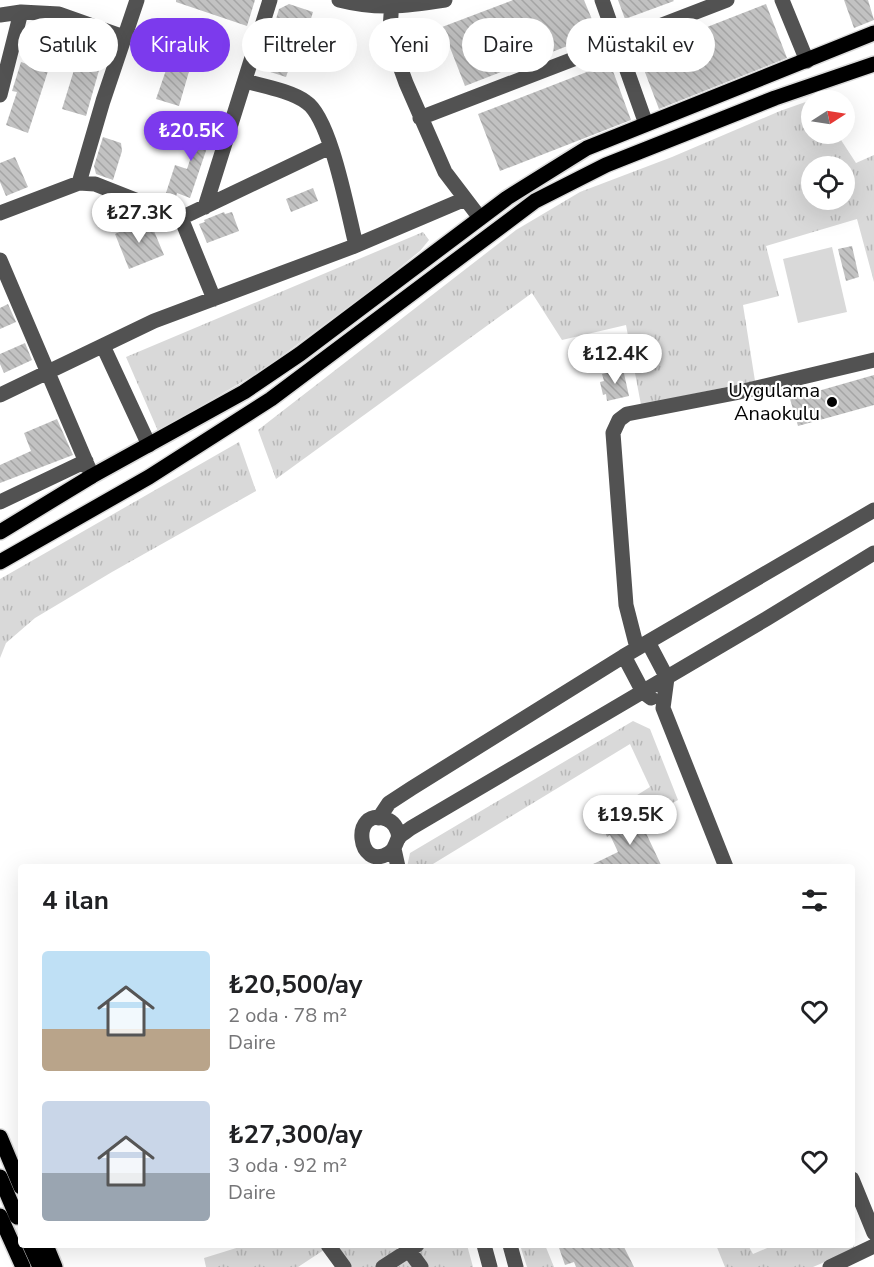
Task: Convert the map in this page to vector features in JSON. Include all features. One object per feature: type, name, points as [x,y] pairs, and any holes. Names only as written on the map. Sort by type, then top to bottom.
[{"type":"main road","points":[[0,532],[92,476],[244,392],[300,354],[507,198],[587,148],[874,33]]},
{"type":"main road","points":[[0,562],[148,477],[271,399],[535,201],[606,165],[775,98],[874,64]]},
{"type":"main road","points":[[0,1137],[18,1180]]},
{"type":"main road","points":[[0,1177],[18,1220]]},
{"type":"main road","points":[[0,1216],[24,1267]]},
{"type":"main road","points":[[22,1248],[24,1267]]},
{"type":"main road","points":[[31,1248],[40,1267]]},
{"type":"main road","points":[[47,1248],[55,1267]]},
{"type":"street","points":[[79,183],[137,0]]},
{"type":"street","points":[[205,207],[270,0]]},
{"type":"street","points":[[339,0],[363,6],[391,3],[404,7],[445,0]]},
{"type":"street","points":[[602,0],[608,18]]},
{"type":"street","points":[[679,18],[727,0]]},
{"type":"street","points":[[782,0],[807,61]]},
{"type":"street","points":[[391,3],[390,30],[394,50],[420,118],[445,172],[480,218]]},
{"type":"street","points":[[0,15],[21,12],[59,14],[124,37]]},
{"type":"street","points":[[0,94],[21,12]]},
{"type":"street","points":[[420,118],[566,61]]},
{"type":"street","points":[[627,72],[646,124]]},
{"type":"street","points":[[245,81],[306,102],[314,109],[330,147],[356,245]]},
{"type":"street","points":[[0,213],[79,183],[95,184],[181,218],[330,147]]},
{"type":"street","points":[[0,395],[154,321],[356,245],[465,199]]},
{"type":"street","points":[[181,218],[214,299]]},
{"type":"street","points":[[0,260],[6,291],[48,373],[92,476]]},
{"type":"street","points":[[103,346],[149,445]]},
{"type":"street","points":[[663,708],[643,692],[626,605],[613,433],[619,420],[627,414],[735,393],[874,360]]},
{"type":"street","points":[[0,502],[86,461]]},
{"type":"street","points":[[379,818],[389,803],[412,788],[636,649],[874,510]]},
{"type":"street","points":[[366,850],[380,856],[389,853],[411,828],[874,553]]},
{"type":"street","points":[[636,649],[666,678]]},
{"type":"street","points":[[666,678],[663,708],[725,864]]},
{"type":"street","points":[[369,864],[361,832],[368,822],[379,818],[391,821],[395,826],[398,864]]},
{"type":"street","points":[[855,1186],[874,1233]]},
{"type":"street","points":[[830,1267],[874,1246]]},
{"type":"street","points":[[330,1248],[344,1267]]},
{"type":"street","points":[[383,1267],[409,1248]]},
{"type":"street","points":[[411,1248],[421,1267]]},
{"type":"street","points":[[485,1248],[490,1267]]},
{"type":"street","points":[[511,1248],[516,1267]]},
{"type":"green space","points":[[801,104],[801,144],[844,144],[851,156],[801,156],[801,210],[855,210],[855,161],[874,155],[874,282],[857,219],[766,246],[779,296],[743,305],[755,381],[641,405],[626,325],[562,340],[532,293],[276,479],[258,430],[516,230],[580,192]]},
{"type":"green space","points":[[423,232],[429,240],[420,251],[382,282],[264,369],[158,431],[126,357]]},
{"type":"green space","points":[[832,247],[847,312],[798,323],[783,259]]},
{"type":"green space","points":[[239,442],[256,491],[35,618],[6,643],[0,658],[0,579]]},
{"type":"green space","points":[[633,721],[650,729],[678,800],[643,819],[634,797],[650,787],[630,744],[433,864],[408,864],[410,853]]},
{"type":"green space","points":[[236,1248],[327,1248],[298,1267],[206,1267],[204,1258]]},
{"type":"green space","points":[[331,1248],[468,1248],[473,1267],[345,1267]]},
{"type":"green space","points":[[521,1248],[546,1248],[554,1267],[527,1267]]},
{"type":"green space","points":[[717,1248],[750,1248],[753,1254],[767,1248],[855,1249],[813,1267],[725,1267]]},
{"type":"building","points":[[176,0],[255,0],[249,18],[242,18],[242,24],[230,20],[230,18],[223,18],[176,2]]},
{"type":"building","points":[[513,0],[584,0],[591,18],[566,18],[566,47],[554,51],[554,18],[466,18]]},
{"type":"building","points":[[618,0],[674,1],[628,18],[625,18]]},
{"type":"building","points":[[844,0],[868,0],[874,20],[854,28]]},
{"type":"building","points":[[289,4],[313,12],[311,18],[276,18],[279,9]]},
{"type":"building","points":[[766,4],[787,58],[659,109],[645,72],[715,72],[715,24]]},
{"type":"building","points":[[462,19],[462,72],[501,72],[465,86],[450,48],[450,24]]},
{"type":"building","points":[[18,72],[48,72],[28,133],[6,125],[17,92],[12,91]]},
{"type":"building","points":[[73,72],[98,72],[86,116],[62,109]]},
{"type":"building","points":[[165,72],[189,72],[179,106],[156,99]]},
{"type":"building","points":[[270,72],[288,72],[286,77]]},
{"type":"building","points":[[587,72],[613,72],[631,120],[500,171],[478,114]]},
{"type":"building","points":[[199,119],[215,124],[190,198],[177,193],[175,200],[165,196],[175,165],[187,169],[192,154],[187,152]]},
{"type":"building","points":[[103,137],[121,143],[122,151],[113,180],[96,174],[94,166]]},
{"type":"building","points":[[15,157],[28,187],[6,196],[0,182],[0,163]]},
{"type":"building","points":[[313,188],[318,201],[291,212],[286,199]]},
{"type":"building","points":[[224,212],[225,214],[232,212],[239,231],[207,243],[199,224]]},
{"type":"building","points":[[149,219],[164,255],[129,269],[115,234]]},
{"type":"building","points":[[852,246],[859,277],[846,281],[838,249]]},
{"type":"building","points":[[8,304],[16,322],[0,329],[0,308]]},
{"type":"building","points":[[25,343],[32,360],[4,373],[0,364],[0,354]]},
{"type":"building","points":[[623,369],[629,396],[607,401],[600,382],[604,381],[602,374]]},
{"type":"building","name":"Uygulama Anaokulu","points":[[874,375],[874,405],[798,426],[790,399]]},
{"type":"building","points":[[57,419],[73,455],[0,483],[0,465],[31,451],[24,433]]},
{"type":"building","points":[[637,814],[661,864],[593,864],[618,852],[610,835],[607,837],[604,829]]},
{"type":"building","points":[[559,1248],[624,1248],[634,1267],[576,1267],[574,1262],[565,1265]]},
{"type":"place","name":"Uygulama Anaokulu","points":[[832,402]]}]
